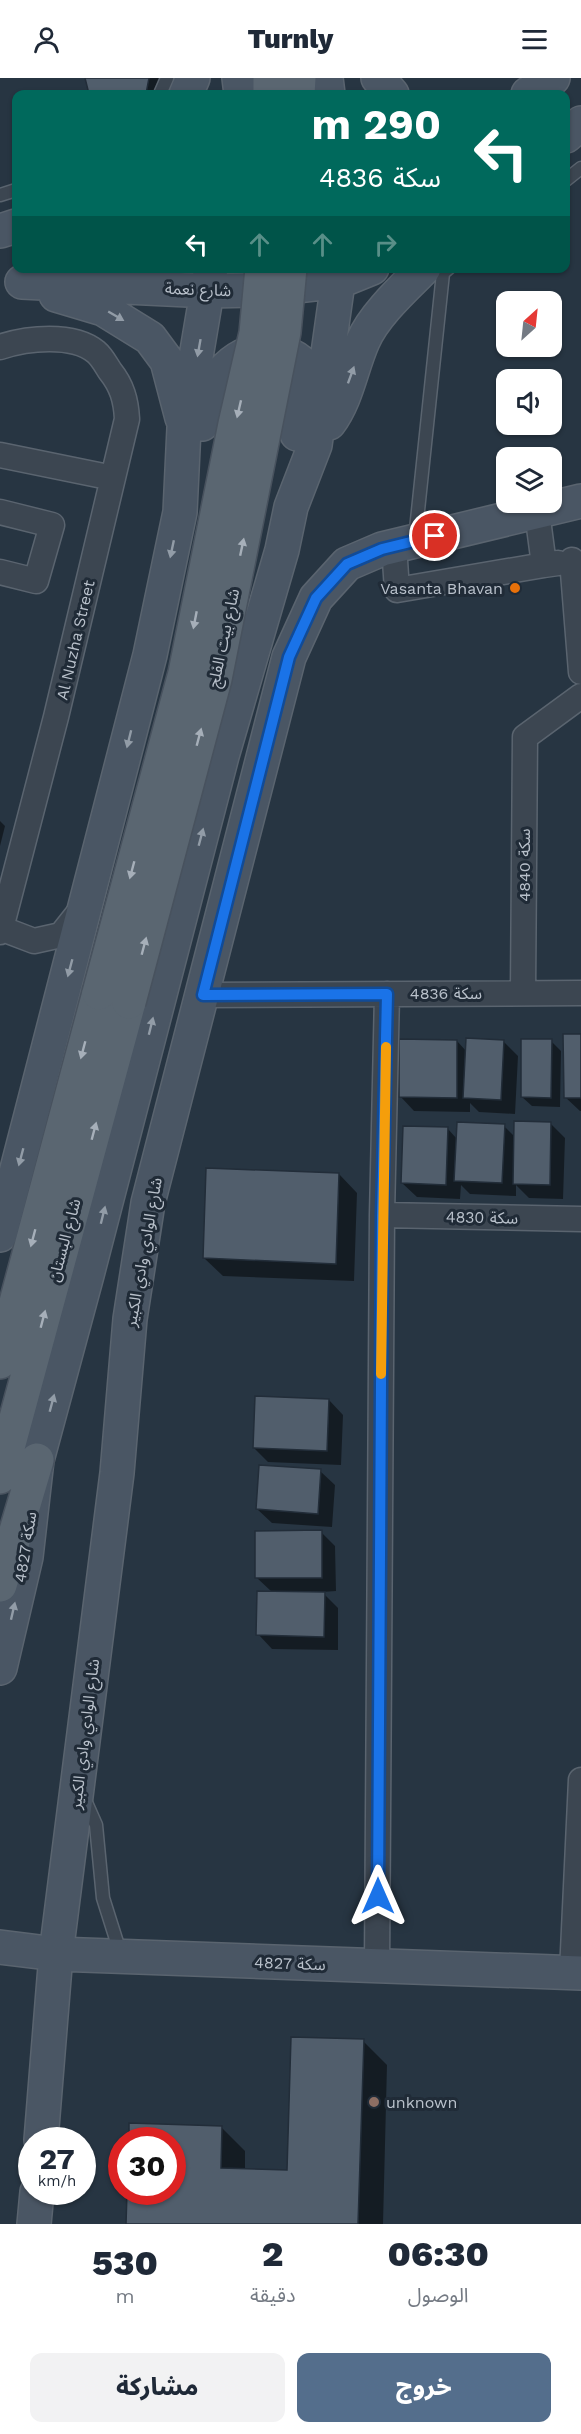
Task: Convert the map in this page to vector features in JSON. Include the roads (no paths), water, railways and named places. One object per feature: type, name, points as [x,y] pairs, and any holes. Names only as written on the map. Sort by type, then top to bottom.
[{"type":"main road","name":"شارع بيت الفلج","points":[[114,998],[256,333],[262,273]]},
{"type":"main road","name":"شارع بيت الفلج","points":[[114,998],[215,679],[258,472],[284,332],[290,273]]},
{"type":"main road","name":"شارع البستان","points":[[0,1362],[114,998]]},
{"type":"main road","name":"شارع البستان","points":[[0,1477],[114,998]]},
{"type":"main road","points":[[0,1585],[37,1460]]},
{"type":"street","points":[[378,78],[388,90]]},
{"type":"street","points":[[534,90],[553,78]]},
{"type":"street","points":[[562,90],[579,78]]},
{"type":"street","points":[[315,445],[338,411],[364,338],[392,299],[419,273]]},
{"type":"street","points":[[291,507],[315,445],[340,275]]},
{"type":"street","name":"شارع نعمة","points":[[11,282],[210,280],[261,290],[340,275]]},
{"type":"street","points":[[180,512],[184,428],[210,280]]},
{"type":"street","points":[[11,282],[103,309],[150,338],[167,361],[184,428]]},
{"type":"street","name":"Al Nuzha Street","points":[[0,347],[48,339],[80,344],[97,352],[118,380],[126,401],[127,419],[56,717],[0,930]]},
{"type":"street","points":[[0,1235],[150,655],[180,512],[210,392],[222,372],[244,354],[265,348],[292,354],[302,363],[291,507]]},
{"type":"street","points":[[0,455],[113,478]]},
{"type":"street","name":"شارع الوادي وادي الكبير","points":[[562,506],[581,501]]},
{"type":"street","name":"سكة 4827","points":[[0,1668],[26,1557],[37,1460],[216,779],[282,550],[291,507]]},
{"type":"street","points":[[0,512],[52,525],[36,581],[0,573]]},
{"type":"street","name":"شارع الوادي وادي الكبير","points":[[42,2127],[56,1954],[117,1473],[130,1319],[148,1203],[289,657],[316,598],[347,564],[404,544],[533,513]]},
{"type":"street","points":[[537,513],[544,565]]},
{"type":"street","points":[[404,544],[397,590],[576,559],[581,672]]},
{"type":"street","name":"سكة 4840","points":[[523,993],[525,737],[581,696]]},
{"type":"street","points":[[0,930],[34,941],[61,935],[87,903]]},
{"type":"street","name":"سكة 4836","points":[[203,995],[581,993]]},
{"type":"street","points":[[377,1967],[382,1215],[387,994]]},
{"type":"street","name":"سكة 4830","points":[[382,1215],[581,1220]]},
{"type":"street","points":[[576,1972],[581,1780]]},
{"type":"street","name":"سكة 4827","points":[[0,1947],[56,1954],[377,1967],[576,1972]]},
{"type":"street","points":[[34,2224],[36,2205]]},
{"type":"lane","points":[[404,544],[421,492],[443,273]]},
{"type":"lane","points":[[77,1784],[96,1825],[103,1898],[122,1956]]},
{"type":"place","name":"Vasanta Bhavan","points":[[515,588]]},
{"type":"place","name":"unknown","points":[[374,2102]]}]
